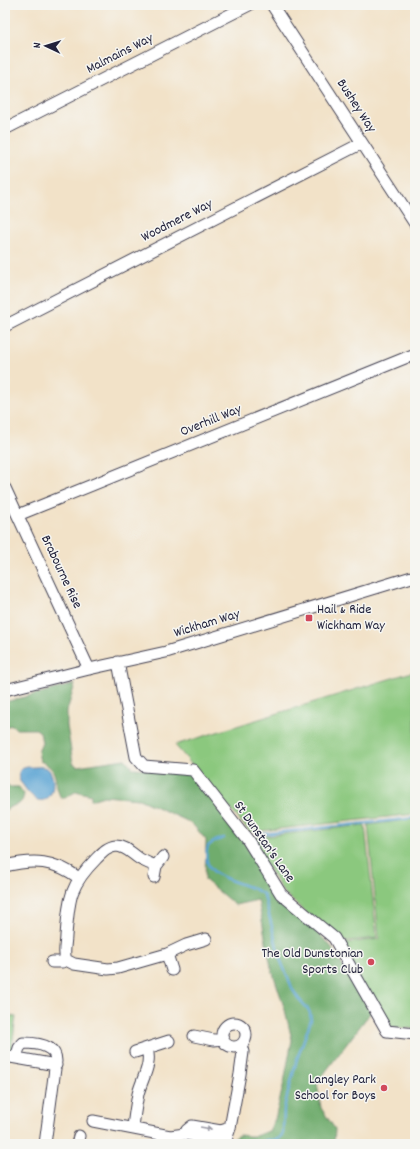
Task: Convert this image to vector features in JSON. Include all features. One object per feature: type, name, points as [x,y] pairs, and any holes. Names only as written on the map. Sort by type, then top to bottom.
[{"type":"street","name":"Malmains Way","points":[[5,129],[249,5]]},
{"type":"street","name":"Bushey Way","points":[[272,5],[415,224]]},
{"type":"street","name":"Woodmere Way","points":[[5,326],[362,143]]},
{"type":"street","name":"Overhill Way","points":[[18,515],[415,354]]},
{"type":"street","name":"Brabourne Rise","points":[[5,488],[89,669]]},
{"type":"street","name":"Wickham Way","points":[[5,690],[118,662],[166,652],[415,576]]},
{"type":"street","name":"St Dunstan's Lane","points":[[118,662],[136,757],[144,766],[193,770],[247,839],[281,894],[334,938],[387,1031],[415,1034]]},
{"type":"street","points":[[66,960],[65,952],[69,905],[73,890],[79,878],[102,853],[108,848],[114,846],[124,847],[155,872],[163,857]]},
{"type":"street","points":[[5,866],[30,862],[42,862],[63,868],[79,878]]},
{"type":"street","points":[[52,962],[62,962],[66,960],[74,964],[113,969],[124,968],[206,939]]},
{"type":"street","points":[[167,954],[172,970]]},
{"type":"street","points":[[230,1024],[238,1024],[246,1033],[245,1041],[236,1047],[229,1046],[223,1039],[223,1031],[230,1024]]},
{"type":"street","points":[[194,1036],[214,1040],[223,1039]]},
{"type":"street","points":[[135,1052],[169,1041]]},
{"type":"street","points":[[11,1057],[23,1043],[47,1047],[53,1050],[55,1054],[56,1065],[44,1144]]},
{"type":"street","points":[[93,1121],[179,1138],[189,1127],[192,1126],[221,1131],[230,1128],[243,1056],[241,1045]]},
{"type":"street","points":[[133,1128],[138,1094],[147,1068],[149,1056],[147,1048]]},
{"type":"street","points":[[11,1057],[56,1065]]},
{"type":"green space","points":[[415,671],[415,814],[250,832],[175,745]]},
{"type":"green space","points":[[75,684],[67,711],[67,726],[73,763],[77,766],[125,759],[133,768],[192,772],[244,842],[278,895],[329,944],[371,1012],[317,1083],[321,1108],[335,1129],[334,1144],[228,1144],[235,1137],[240,1135],[255,1136],[269,1131],[275,1119],[292,1040],[285,1010],[271,967],[258,900],[235,905],[205,880],[206,840],[194,826],[187,821],[139,799],[104,796],[91,800],[91,795],[77,791],[65,798],[61,798],[58,792],[54,772],[51,768],[40,761],[38,752],[42,743],[40,732],[36,729],[16,729],[12,725],[5,727],[5,702]]},
{"type":"green space","points":[[5,782],[10,787],[19,787],[24,794],[23,799],[19,804],[8,808],[5,811]]},
{"type":"green space","points":[[415,819],[415,1029],[384,1026],[338,944],[379,939],[368,825]]},
{"type":"green space","points":[[365,825],[377,938],[338,942],[283,892],[249,838]]},
{"type":"green space","points":[[5,1015],[16,1017],[11,1054],[5,1053]]},
{"type":"water","points":[[27,767],[43,767],[48,769],[51,773],[53,783],[51,794],[48,798],[43,800],[36,799],[21,783],[19,773],[21,769]]},
{"type":"waterway","points":[[263,834],[415,818]]},
{"type":"waterway","points":[[224,838],[215,841],[208,846],[206,858],[209,867],[216,873],[257,890],[264,895],[280,959],[293,990],[308,1009],[311,1020],[297,1059],[284,1108],[283,1133],[280,1138],[275,1140],[267,1140],[257,1144]]},
{"type":"place","name":"Hail & Ride Wickham Way","points":[[309,618]]},
{"type":"place","name":"The Old Dunstonian Sports Club","points":[[371,962]]},
{"type":"place","name":"Langley Park School for Boys","points":[[384,1088]]}]
